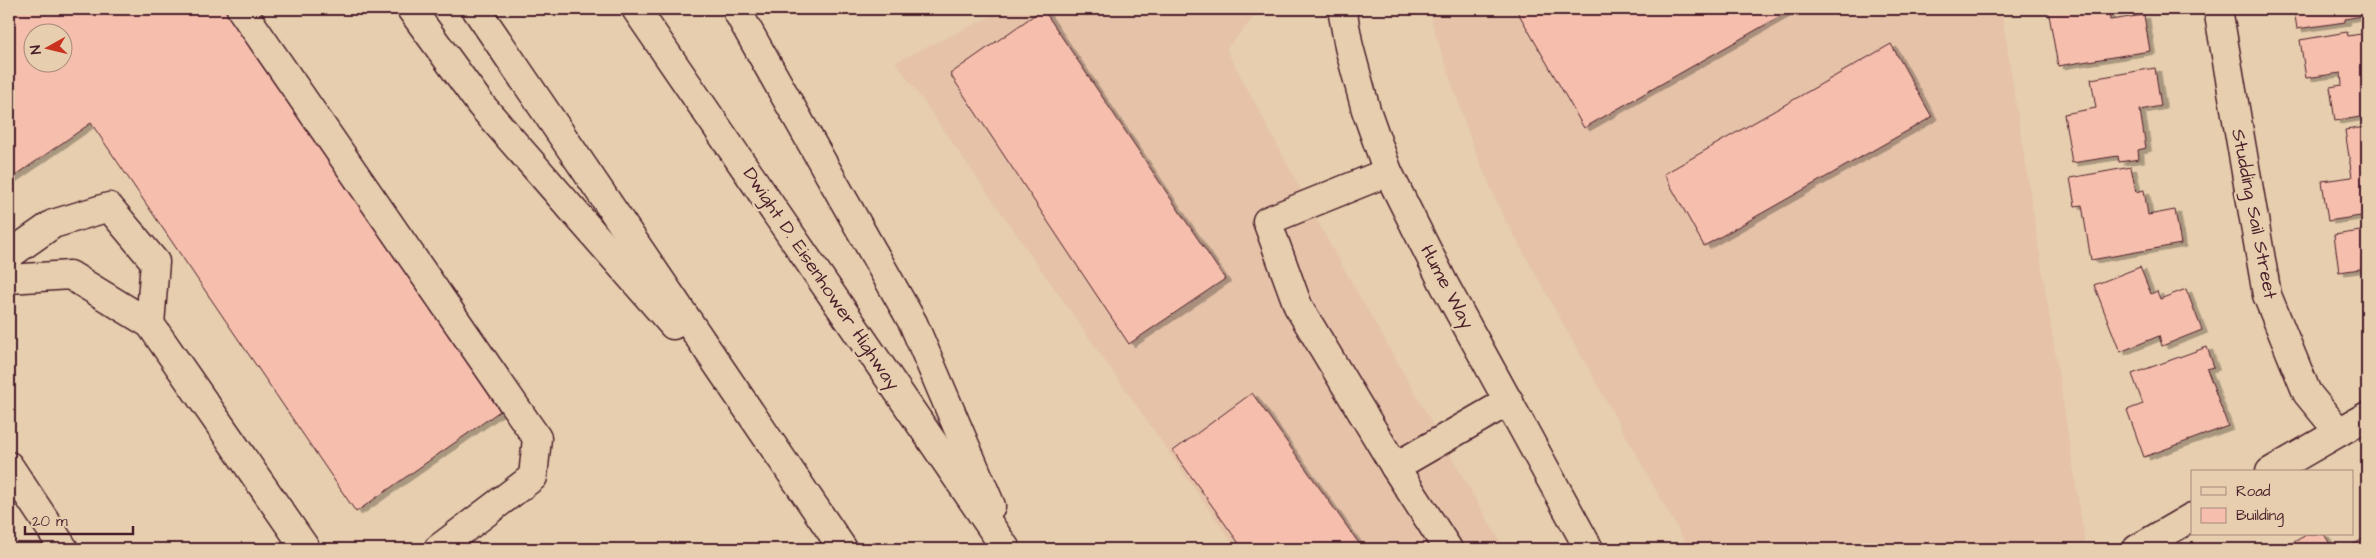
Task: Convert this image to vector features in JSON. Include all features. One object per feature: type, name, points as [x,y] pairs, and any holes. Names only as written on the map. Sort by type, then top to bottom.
[{"type":"main road","points":[[241,9],[537,438],[533,477],[438,549]]},
{"type":"main road","points":[[411,9],[481,106],[750,413]]},
{"type":"main road","points":[[476,9],[843,549]]},
{"type":"main road","name":"Dwight D. Eisenhower Highway","points":[[636,9],[1007,549]]},
{"type":"main road","points":[[736,9],[913,323],[1007,549]]},
{"type":"main road","name":"Hume Way","points":[[1342,9],[1349,47],[1366,110],[1388,172],[1444,284],[1589,549]]},
{"type":"main road","name":"Studding Sail Street","points":[[2218,9],[2266,295],[2307,393],[2339,432]]},
{"type":"main road","points":[[1388,172],[1267,221],[1298,306],[1394,467],[1448,549]]},
{"type":"main road","points":[[9,255],[53,224],[109,207],[156,262],[150,324]]},
{"type":"main road","points":[[9,279],[70,275],[150,324],[306,549]]},
{"type":"main road","points":[[1394,467],[1509,401]]},
{"type":"main road","points":[[2273,470],[2367,416]]},
{"type":"main road","points":[[9,466],[64,549]]},
{"type":"main road","points":[[2137,549],[2191,518]]},
{"type":"shaded area","points":[[1006,9],[1261,9],[1226,49],[1329,243],[1504,549],[1237,549],[896,62]]},
{"type":"shaded area","points":[[1430,9],[2001,9],[2086,549],[1689,549],[1500,210],[1471,140],[1433,26]]},
{"type":"building","points":[[9,9],[224,9],[500,411],[356,512],[91,123],[9,180]]},
{"type":"building","points":[[1043,9],[1225,279],[1129,344],[950,74]]},
{"type":"building","points":[[1516,9],[1793,9],[1584,128]]},
{"type":"building","points":[[2048,9],[2108,9],[2110,20],[2144,15],[2150,51],[2058,66]]},
{"type":"building","points":[[2294,9],[2367,9],[2367,15],[2345,19],[2345,22],[2297,29]]},
{"type":"building","points":[[2347,32],[2348,36],[2367,33],[2367,116],[2335,121],[2330,87],[2342,85],[2341,73],[2306,78],[2300,40]]},
{"type":"building","points":[[1891,44],[1932,117],[1704,246],[1664,174]]},
{"type":"building","points":[[2155,68],[2161,106],[2140,110],[2146,148],[2138,150],[2139,159],[2119,162],[2118,156],[2072,163],[2064,114],[2096,108],[2091,79]]},
{"type":"building","points":[[2367,127],[2367,215],[2328,221],[2322,181],[2352,177],[2345,130]]},
{"type":"building","points":[[2131,167],[2136,192],[2144,190],[2148,215],[2175,210],[2181,244],[2091,260],[2082,205],[2075,206],[2070,178]]},
{"type":"building","points":[[2367,230],[2367,268],[2339,272],[2334,235]]},
{"type":"building","points":[[2140,267],[2151,294],[2157,291],[2160,299],[2186,289],[2202,330],[2162,346],[2159,336],[2120,352],[2094,285]]},
{"type":"building","points":[[2207,347],[2214,367],[2207,369],[2228,426],[2144,457],[2127,410],[2143,404],[2132,374]]},
{"type":"building","points":[[1252,393],[1363,549],[1243,549],[1173,451]]},
{"type":"building","points":[[2304,536],[2325,536],[2333,549],[2286,549],[2285,547]]},
{"type":"building","points":[[2363,539],[2367,549],[2345,549]]}]
